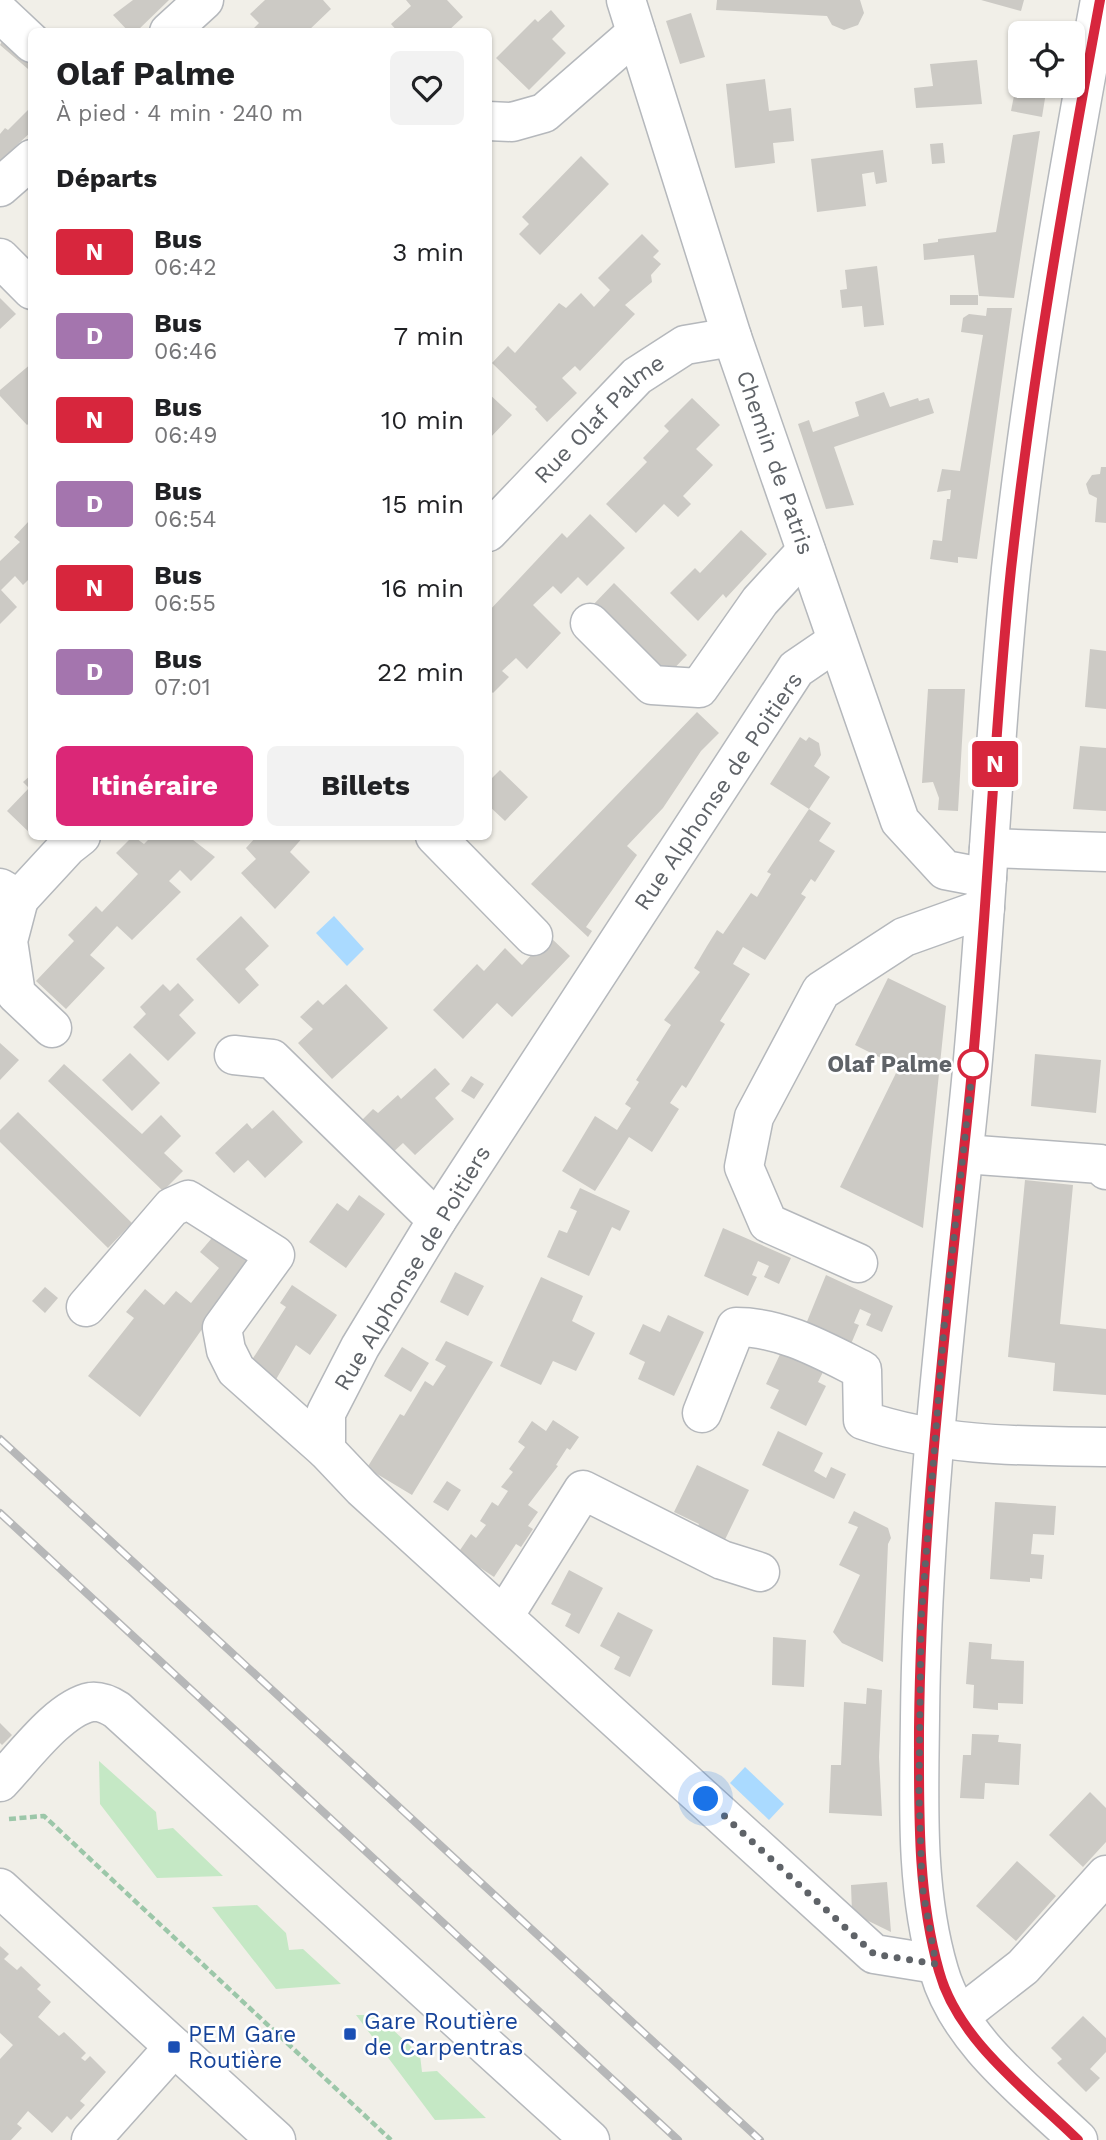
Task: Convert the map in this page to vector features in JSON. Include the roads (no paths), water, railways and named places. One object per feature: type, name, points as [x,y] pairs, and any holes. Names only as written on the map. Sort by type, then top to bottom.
[{"type":"street","points":[[173,28],[204,0]]},
{"type":"street","points":[[1078,2140],[987,2052],[945,1993],[936,1964],[922,1885],[919,1794],[921,1620],[935,1437],[964,1154],[1015,541],[1053,253],[1100,0]]},
{"type":"street","points":[[0,13],[28,39]]},
{"type":"street","points":[[492,121],[512,122],[544,113],[631,16]]},
{"type":"street","name":"Chemin de Patris","points":[[631,16],[732,337],[900,821],[945,870],[987,878]]},
{"type":"street","points":[[0,258],[28,286]]},
{"type":"street","name":"Rue Olaf Palme","points":[[492,526],[637,376],[685,345],[732,337]]},
{"type":"street","points":[[590,623],[652,685],[699,688],[760,601],[806,551]]},
{"type":"street","name":"Rue Alphonse de Poitiers","points":[[326,1450],[326,1413],[359,1347],[436,1220],[796,669],[837,641]]},
{"type":"street","points":[[52,1028],[16,993],[8,941],[10,894],[76,840]]},
{"type":"street","points":[[439,840],[533,936]]},
{"type":"street","points":[[467,840],[493,865]]},
{"type":"street","points":[[858,1263],[768,1223],[744,1167],[754,1117],[821,991],[987,878],[1106,852]]},
{"type":"street","points":[[234,1055],[272,1059],[436,1220]]},
{"type":"street","points":[[964,1154],[1100,1164],[1106,1170]]},
{"type":"street","points":[[86,1307],[172,1207],[188,1200],[275,1255],[222,1328],[226,1350],[236,1370],[874,1954],[936,1964]]},
{"type":"street","points":[[702,1413],[736,1327],[759,1327],[809,1343],[862,1370],[863,1420],[899,1433],[1028,1446],[1106,1447]]},
{"type":"street","points":[[504,1616],[583,1490],[722,1560],[760,1573]]},
{"type":"street","points":[[0,1782],[64,1715],[78,1706],[94,1702],[117,1710],[590,2140]]},
{"type":"street","points":[[960,2016],[1023,1967],[1106,1875]]},
{"type":"street","points":[[0,1888],[275,2140]]},
{"type":"street","points":[[91,2140],[174,2047]]},
{"type":"water","points":[[334,916],[364,949],[347,966],[316,933]]},
{"type":"water","points":[[745,1767],[784,1804],[769,1820],[730,1783]]},
{"type":"railway","points":[[0,1439],[760,2140]]},
{"type":"railway","points":[[0,1513],[678,2140]]},
{"type":"place","name":"Olaf Palme","points":[[973,1064]]},
{"type":"place","name":"Gare Routière de Carpentras","points":[[350,2034]]},
{"type":"place","name":"PEM Gare Routière","points":[[174,2047]]}]
